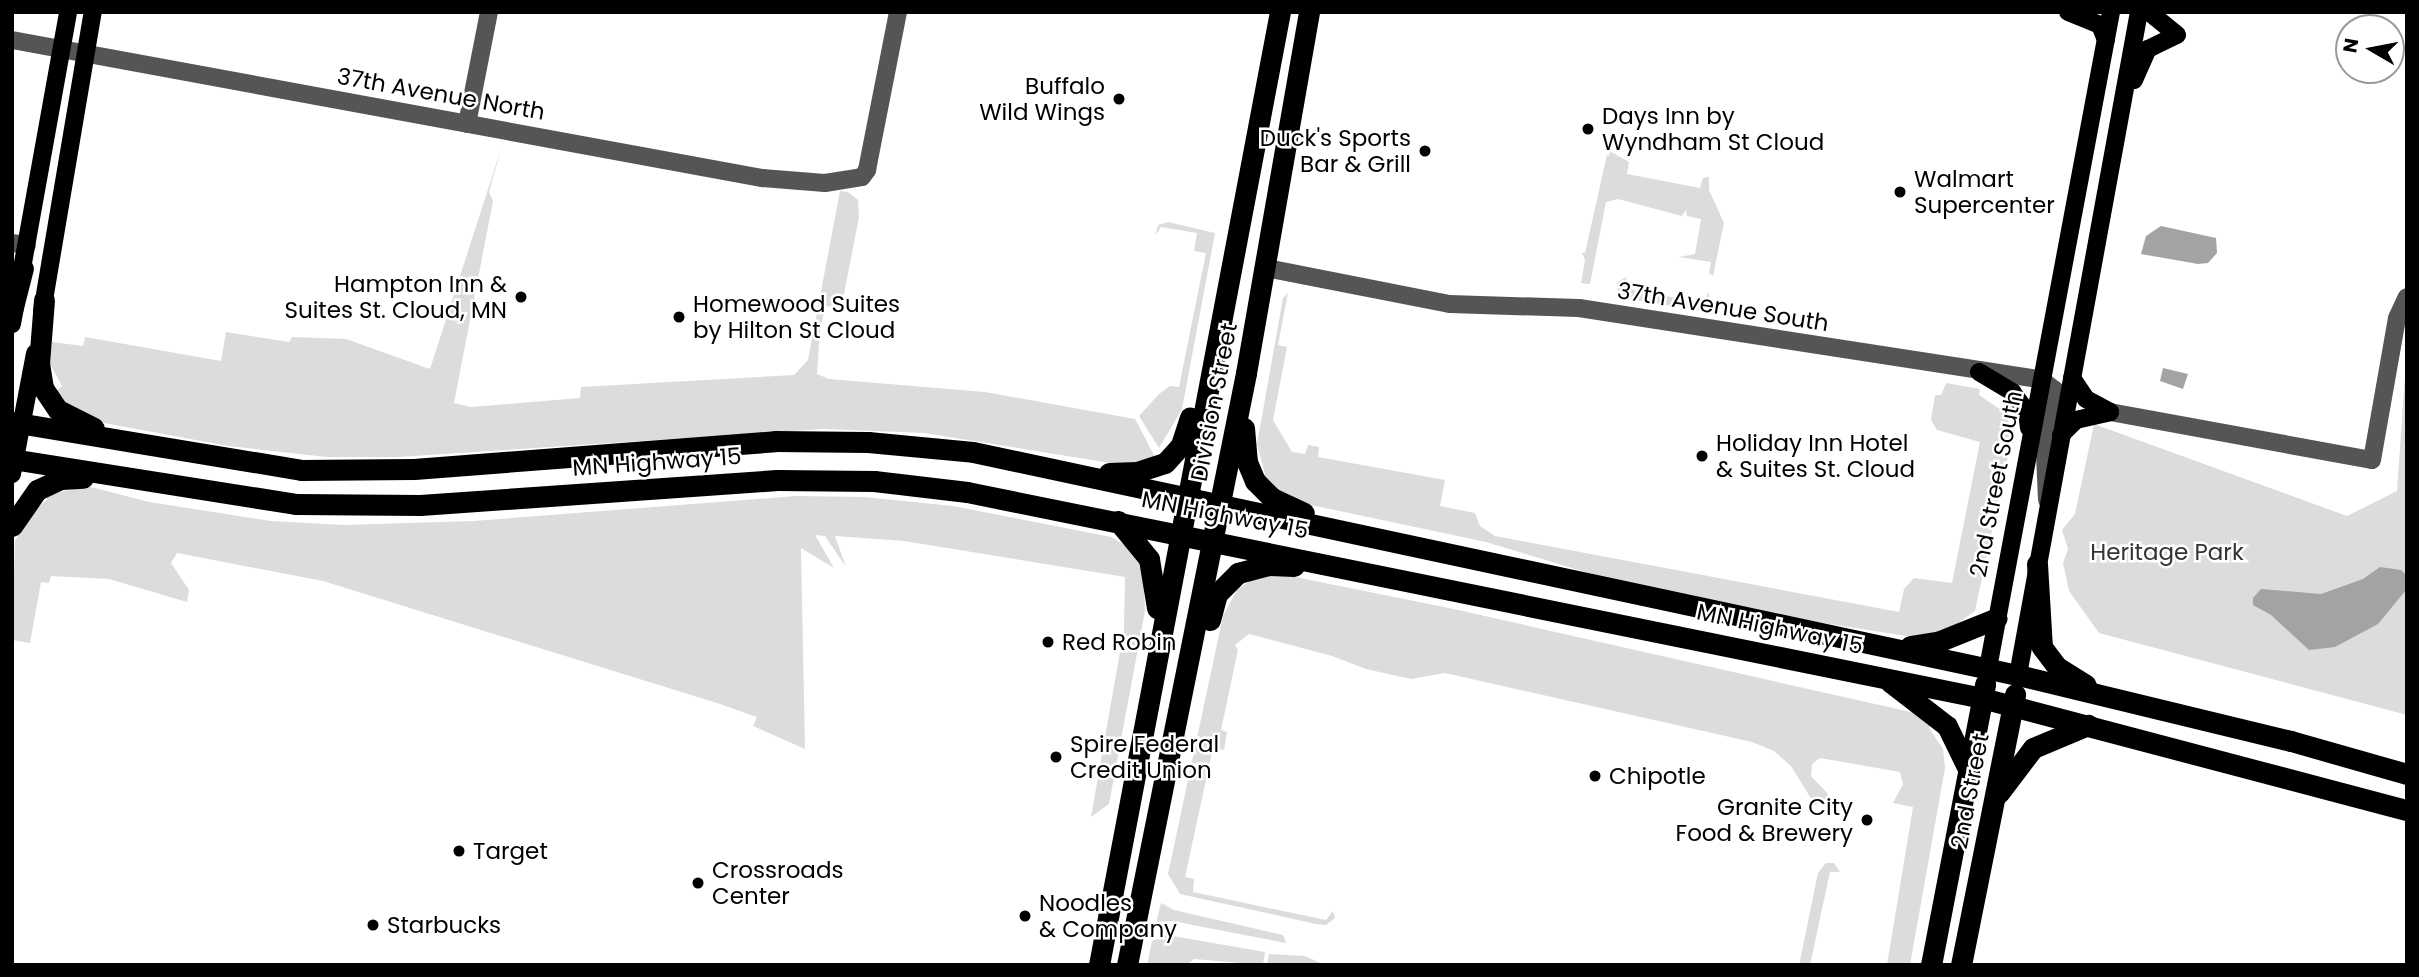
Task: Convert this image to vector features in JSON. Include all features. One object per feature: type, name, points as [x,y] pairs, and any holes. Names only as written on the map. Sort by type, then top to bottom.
[{"type":"highway","name":"Division Street","points":[[1098,965],[1280,12]]},
{"type":"highway","name":"Division Street","points":[[1127,965],[1247,373],[1309,12]]},
{"type":"highway","points":[[12,312],[23,268]]},
{"type":"highway","points":[[44,300],[39,372],[53,405],[86,425],[201,456]]},
{"type":"highway","points":[[1068,473],[1137,472],[1172,457],[1188,426],[1201,358],[1220,323]]},
{"type":"highway","points":[[1247,373],[1244,446],[1253,478],[1272,498],[1331,527]]},
{"type":"highway","name":"MN Highway 15","points":[[15,447],[201,456],[301,470],[365,471],[826,441],[973,452],[1988,668],[2403,773]]},
{"type":"highway","name":"MN Highway 15","points":[[15,447],[158,484],[295,504],[360,506],[776,480],[874,481],[967,492],[1352,567],[1982,698],[2407,810]]},
{"type":"highway","points":[[12,526],[26,500],[51,482],[78,478],[158,484]]},
{"type":"highway","points":[[1118,521],[1149,559],[1154,573],[1160,632]]},
{"type":"highway","points":[[2038,564],[2042,647],[2057,667],[2099,694]]},
{"type":"highway","points":[[1174,738],[1195,698],[1212,607],[1227,581],[1248,568],[1267,565],[1352,567]]},
{"type":"highway","points":[[1897,648],[1940,641],[1997,618]]},
{"type":"highway","name":"2nd Street South","points":[[1931,965],[1988,668]]},
{"type":"highway","name":"2nd Street","points":[[1961,965],[1996,798],[2018,675]]},
{"type":"highway","points":[[1883,677],[1947,726],[1969,772]]},
{"type":"highway","points":[[1996,798],[2033,748],[2088,725]]},
{"type":"main road","points":[[12,324],[23,268],[20,244],[68,12]]},
{"type":"main road","points":[[15,447],[44,300],[93,12]]},
{"type":"main road","points":[[2068,12],[2100,25],[2106,40]]},
{"type":"main road","name":"2nd Street South","points":[[1988,668],[2110,12]]},
{"type":"main road","points":[[2018,675],[2139,12]]},
{"type":"main road","points":[[2120,112],[2148,49],[2177,35],[2149,12]]},
{"type":"main road","points":[[1979,372],[2001,382],[2022,403],[2030,443]]},
{"type":"main road","points":[[2072,378],[2086,399],[2110,412]]},
{"type":"main road","points":[[2061,435],[2076,420],[2110,412]]},
{"type":"street","points":[[467,124],[489,12]]},
{"type":"street","name":"37th Avenue North","points":[[12,40],[778,181],[825,183],[862,177],[867,170],[898,12]]},
{"type":"street","name":"37th Avenue South","points":[[1266,268],[1450,304],[1579,308],[2042,380]]},
{"type":"street","points":[[2110,412],[2372,460],[2397,318],[2407,298]]},
{"type":"street","points":[[2042,380],[2054,390],[2045,454],[2048,504]]},
{"type":"green space","points":[[502,146],[489,192],[493,201],[454,403],[471,407],[580,398],[581,387],[794,375],[808,360],[840,191],[848,192],[858,200],[859,217],[841,309],[826,306],[820,329],[817,374],[829,379],[985,392],[1135,419],[1155,457],[1123,465],[924,433],[824,429],[398,457],[327,457],[228,446],[104,423],[83,416],[54,393],[62,386],[50,364],[52,342],[83,346],[85,337],[221,361],[226,332],[289,342],[292,337],[346,339],[430,369]]},
{"type":"green space","points":[[1608,150],[1629,162],[1627,174],[1700,188],[1703,178],[1709,177],[1709,190],[1724,223],[1713,276],[1709,273],[1711,262],[1679,257],[1695,254],[1701,219],[1687,216],[1686,210],[1682,216],[1618,199],[1606,202],[1590,284],[1581,283],[1585,260],[1582,253],[1585,253]]},
{"type":"green space","points":[[1168,222],[1215,233],[1182,409],[1159,448],[1139,416],[1170,386],[1179,387],[1206,253],[1194,251],[1197,233],[1161,227],[1155,236],[1158,225]]},
{"type":"green space","points":[[1626,277],[1629,289],[1703,303],[1709,292],[1709,307],[1703,311],[1618,297],[1617,282]]},
{"type":"green space","points":[[1288,293],[1278,345],[1287,347],[1273,420],[1292,452],[1305,454],[1308,445],[1319,447],[1318,457],[1445,480],[1440,506],[1475,513],[1480,526],[1495,536],[1899,612],[1904,589],[1914,578],[1952,583],[1980,442],[1937,430],[1931,420],[1935,395],[1941,395],[1946,383],[1980,389],[1979,395],[2007,414],[2012,437],[1975,611],[1957,624],[1919,638],[1792,618],[1595,575],[1486,542],[1292,501],[1261,477],[1265,474],[1257,444],[1283,298]]},
{"type":"green space","name":"Heritage Park","points":[[2407,345],[2407,715],[2099,633],[2069,591],[2063,563],[2068,549],[2062,530],[2075,514],[2094,424],[2347,516],[2397,491]]},
{"type":"green space","points":[[87,486],[149,502],[271,521],[344,525],[473,521],[796,496],[864,497],[953,506],[1111,537],[1130,548],[1143,569],[1145,611],[1109,804],[1091,817],[1124,629],[1125,577],[904,541],[835,536],[846,567],[825,536],[815,535],[834,568],[801,548],[805,749],[753,726],[757,717],[717,703],[323,581],[177,553],[171,563],[189,590],[187,602],[109,579],[51,576],[49,583],[41,582],[30,643],[12,640],[15,541],[30,514],[47,500],[46,495]]},
{"type":"green space","points":[[1260,574],[1290,576],[1449,608],[1915,713],[1932,724],[1929,728],[1943,749],[1945,768],[1910,965],[1887,965],[1913,807],[1893,803],[1903,784],[1900,772],[1820,758],[1812,764],[1811,776],[1828,794],[1827,800],[1815,805],[1791,766],[1774,751],[1752,742],[1445,673],[1411,679],[1366,669],[1332,656],[1249,634],[1235,645],[1238,650],[1221,730],[1227,732],[1224,750],[1213,748],[1185,877],[1194,879],[1193,892],[1326,920],[1333,911],[1335,918],[1326,925],[1316,924],[1180,894],[1168,874],[1223,616],[1237,590]]},
{"type":"green space","points":[[1826,863],[1834,863],[1840,872],[1830,872],[1810,965],[1799,965],[1818,873]]},
{"type":"green space","points":[[1161,903],[1174,910],[1283,935],[1286,943],[1172,921],[1156,923]]},
{"type":"green space","points":[[1167,935],[1265,952],[1263,965],[1194,959],[1187,965],[1147,965],[1152,941]]},
{"type":"green space","points":[[1269,954],[1305,956],[1325,965],[1267,965]]},
{"type":"shaded area","points":[[2161,226],[2216,238],[2217,253],[2208,263],[2198,264],[2141,254],[2146,236]]},
{"type":"shaded area","points":[[2163,368],[2188,374],[2183,389],[2160,381]]},
{"type":"shaded area","points":[[2380,567],[2401,570],[2407,576],[2406,590],[2378,624],[2335,647],[2309,650],[2271,615],[2253,605],[2253,598],[2261,589],[2321,594],[2363,579]]},
{"type":"place","name":"Buffalo Wild Wings","points":[[1119,99]]},
{"type":"place","name":"Days Inn by Wyndham St Cloud","points":[[1588,129]]},
{"type":"place","name":"Duck's Sports Bar & Grill","points":[[1425,151]]},
{"type":"place","name":"Walmart Supercenter","points":[[1900,192]]},
{"type":"place","name":"Hampton Inn & Suites St. Cloud, MN","points":[[521,297]]},
{"type":"place","name":"Homewood Suites by Hilton St Cloud","points":[[679,317]]},
{"type":"place","name":"Holiday Inn Hotel & Suites St. Cloud","points":[[1702,456]]},
{"type":"place","name":"Red Robin","points":[[1048,642]]},
{"type":"place","name":"Spire Federal Credit Union","points":[[1056,757]]},
{"type":"place","name":"Chipotle","points":[[1595,776]]},
{"type":"place","name":"Granite City Food & Brewery","points":[[1867,820]]},
{"type":"place","name":"Target","points":[[459,851]]},
{"type":"place","name":"Crossroads Center","points":[[698,883]]},
{"type":"place","name":"Noodles & Company","points":[[1025,916]]},
{"type":"place","name":"Starbucks","points":[[373,925]]}]
